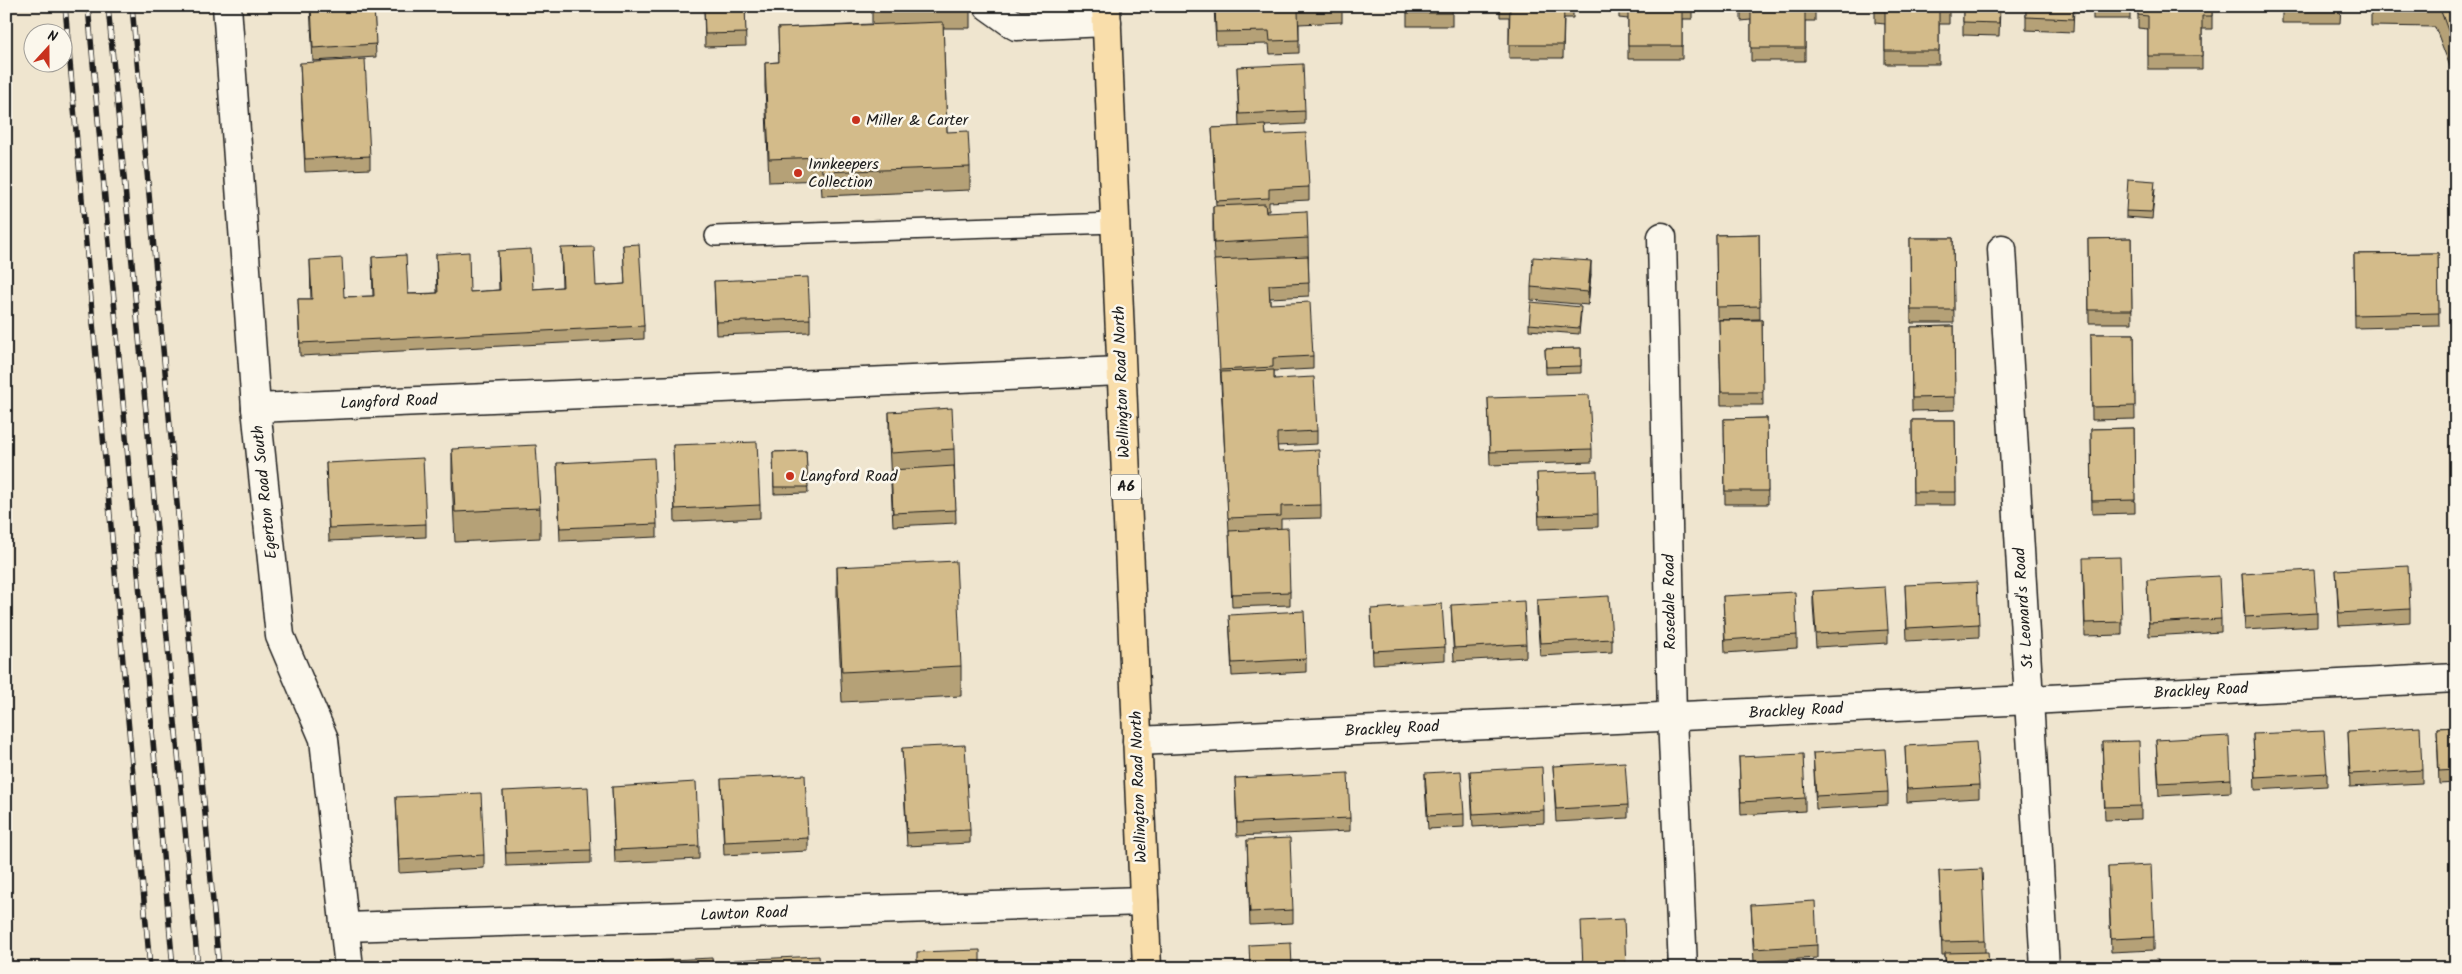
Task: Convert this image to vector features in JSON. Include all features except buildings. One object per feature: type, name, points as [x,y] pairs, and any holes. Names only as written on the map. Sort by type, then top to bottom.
[{"type":"highway","name":"Wellington Road North","points":[[1106,14],[1147,968]]},
{"type":"street","name":"Egerton Road South","points":[[227,6],[256,408],[280,636],[324,739],[349,968]]},
{"type":"street","points":[[988,6],[1016,26],[1106,14]]},
{"type":"street","name":"Rosedale Road","points":[[1662,237],[1672,717],[1683,968]]},
{"type":"street","name":"St Leonard's Road","points":[[2002,249],[2046,968]]},
{"type":"street","name":"Langford Road","points":[[256,408],[1121,371]]},
{"type":"street","name":"Brackley Road","points":[[1137,741],[2030,700],[2456,678]]},
{"type":"street","name":"Lawton Road","points":[[345,927],[1144,901]]},
{"type":"lane","points":[[715,236],[1115,223]]},
{"type":"railway","points":[[65,6],[150,968]]},
{"type":"railway","points":[[88,6],[173,968]]},
{"type":"railway","points":[[108,6],[198,968]]},
{"type":"railway","points":[[132,6],[219,968]]},
{"type":"place","name":"Miller & Carter","points":[[856,120]]},
{"type":"place","name":"Innkeepers Collection","points":[[798,173]]},
{"type":"place","name":"Langford Road","points":[[790,476]]}]
